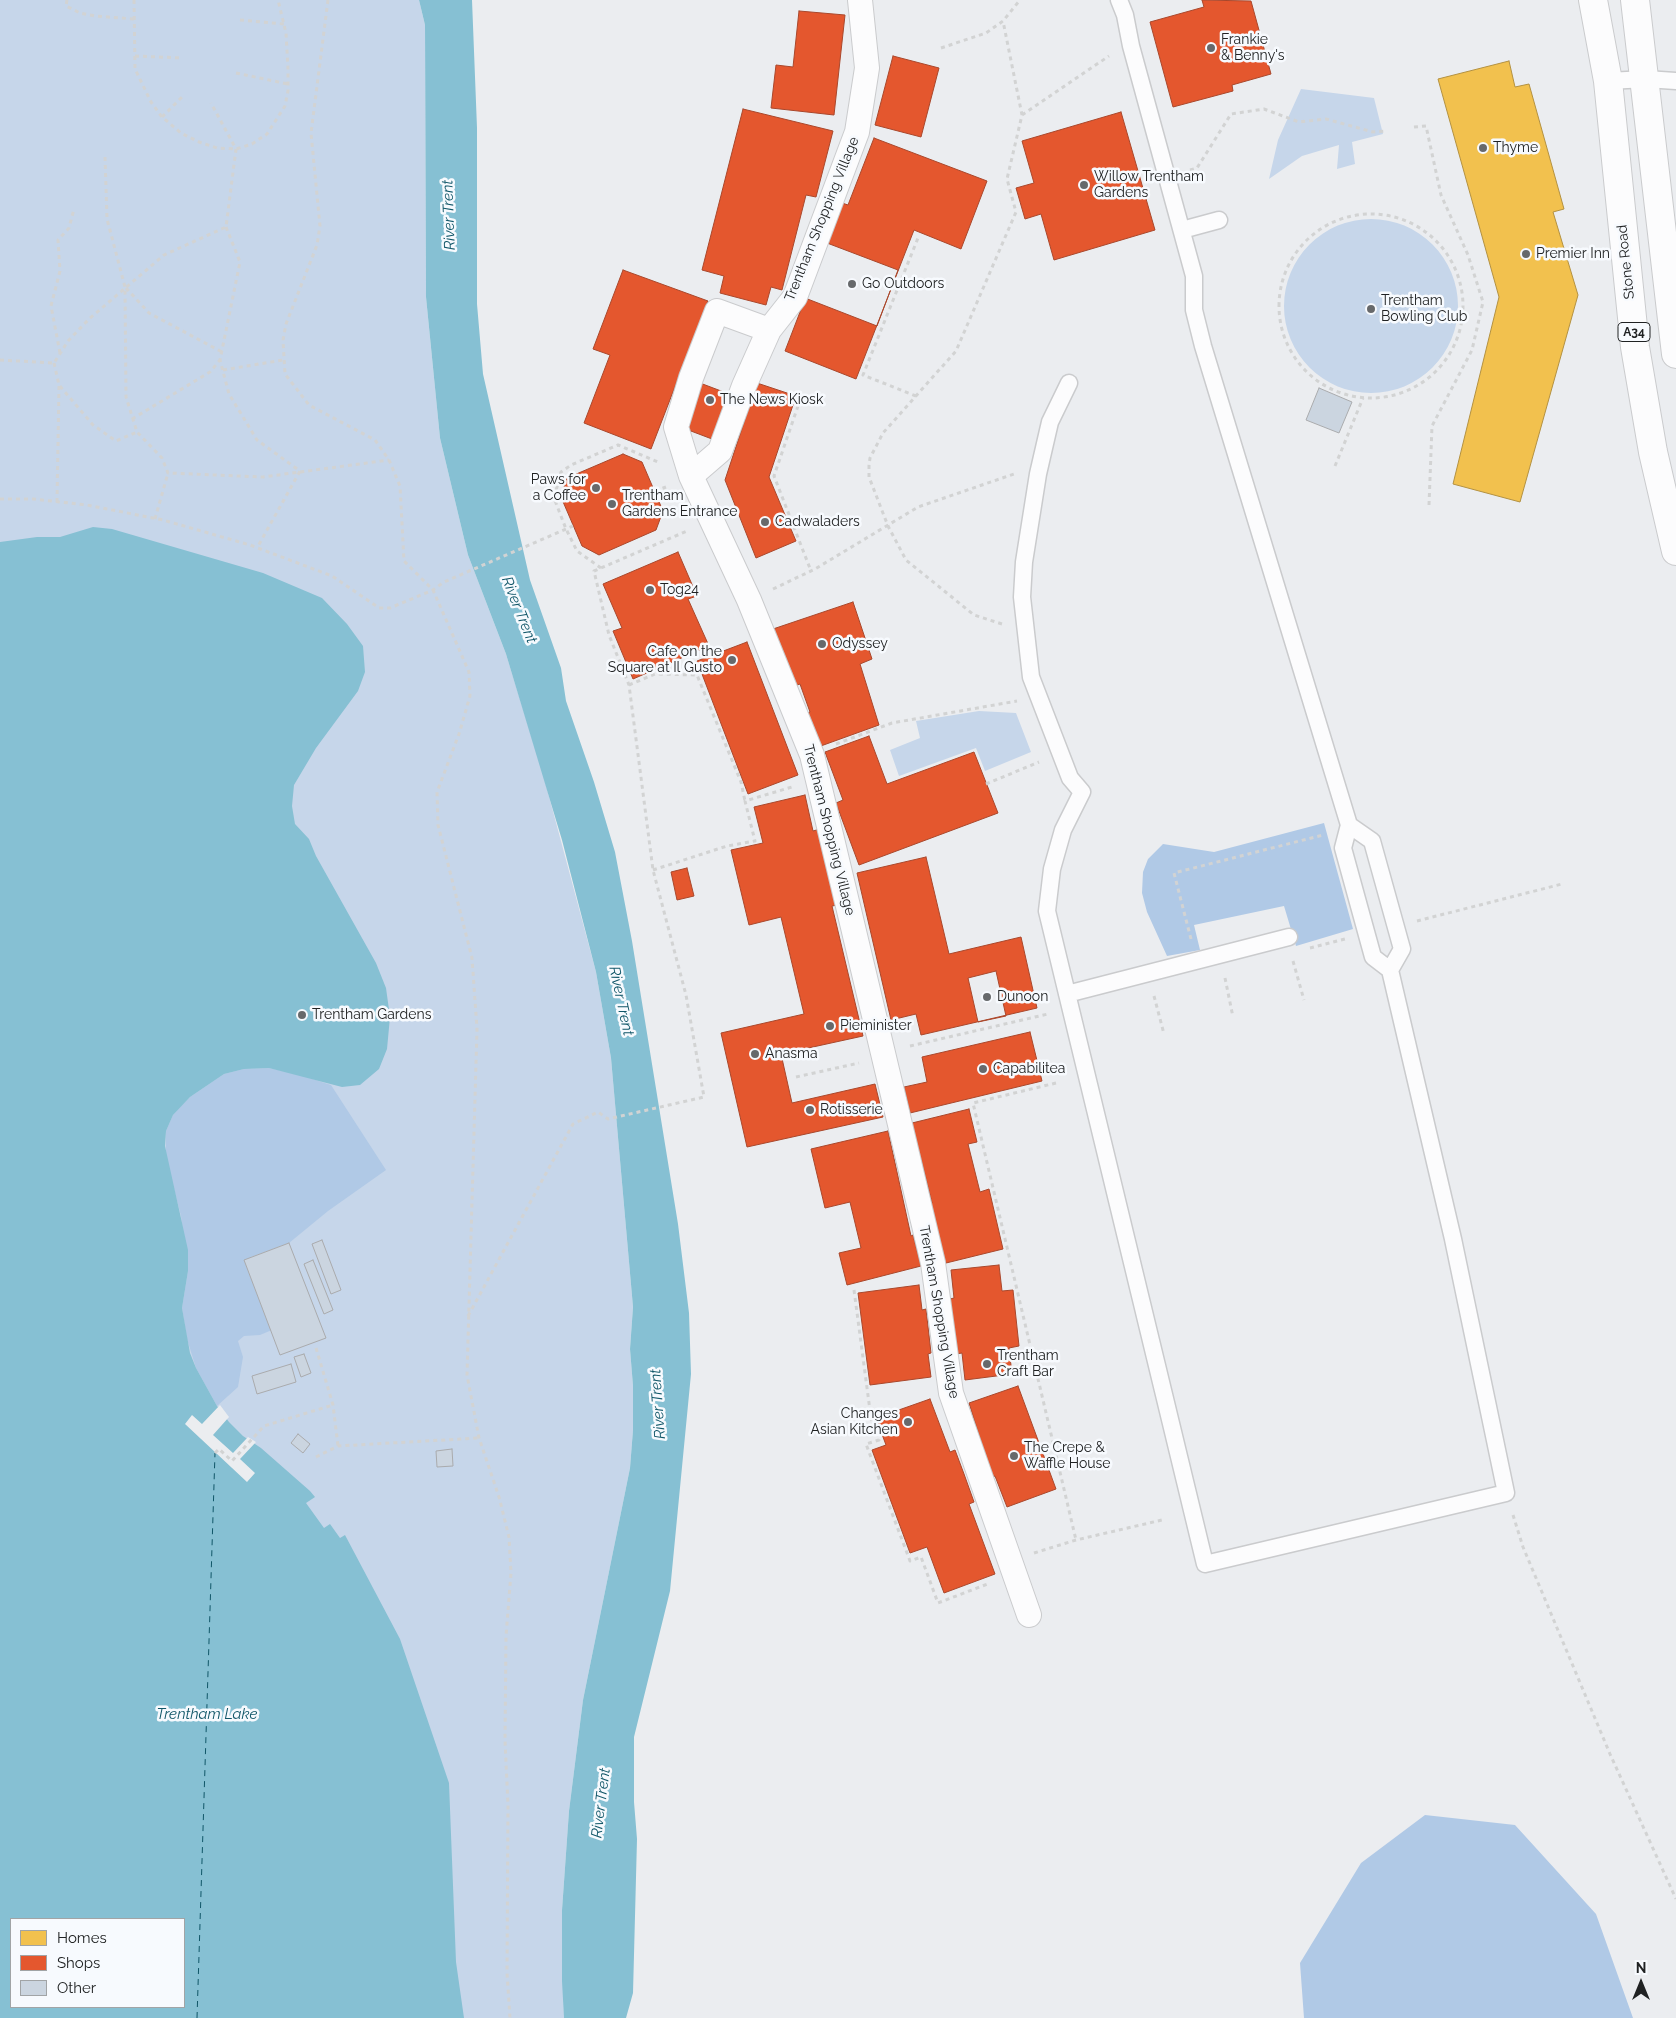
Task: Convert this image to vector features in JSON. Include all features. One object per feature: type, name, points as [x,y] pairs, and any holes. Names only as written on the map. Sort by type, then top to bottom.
[{"type":"highway","name":"Stone Road","points":[[1593,0],[1608,81],[1635,347],[1654,452],[1676,552]]},
{"type":"highway","points":[[1635,0],[1646,79],[1676,354]]},
{"type":"street","name":"Trentham Shopping Village","points":[[860,0],[867,68],[857,132],[795,297],[769,330],[744,386],[720,451],[690,476],[749,600],[812,755],[933,1262],[951,1393],[1029,1615]]},
{"type":"street","points":[[690,476],[676,428],[691,378],[717,311],[769,330]]},
{"type":"lane","points":[[1069,383],[1050,422],[1038,474],[1024,562],[1022,597],[1031,677],[1042,711],[1070,778],[1082,792],[1063,830],[1052,869],[1047,910],[1205,1564],[1506,1493],[1453,1239],[1390,970],[1372,957],[1343,848],[1349,825],[1203,346],[1194,310],[1194,276],[1131,46],[1125,15],[1119,0]]},
{"type":"lane","points":[[1608,81],[1646,79],[1676,81]]},
{"type":"lane","points":[[1182,230],[1219,220]]},
{"type":"lane","points":[[1349,825],[1372,840],[1402,949],[1390,970]]},
{"type":"lane","points":[[1067,994],[1197,961],[1290,945]]},
{"type":"path","points":[[66,0],[66,6],[80,13],[134,19]]},
{"type":"path","points":[[134,0],[135,69],[141,85],[162,117],[181,132],[199,142],[217,148],[236,149],[252,144],[267,134],[285,106],[288,84],[284,24],[278,0]]},
{"type":"path","points":[[328,0],[311,132],[320,226],[317,245],[286,324],[282,340],[285,374],[309,405],[375,440],[389,460],[400,486],[404,560],[433,590],[469,672],[470,696],[459,734],[437,792],[438,825],[472,958],[477,1029],[467,1375],[479,1438],[499,1497],[509,1537],[511,1573],[506,1636],[505,1732],[508,1805],[507,1974],[510,2018]]},
{"type":"path","points":[[942,48],[986,33],[1003,21],[1020,0]]},
{"type":"path","points":[[240,20],[284,24]]},
{"type":"path","points":[[1003,21],[1022,115],[1007,179],[1016,212],[956,352],[883,433],[870,458],[869,477],[888,526],[906,560],[974,615],[992,622],[1011,625]]},
{"type":"path","points":[[1022,115],[1113,53]]},
{"type":"path","points":[[135,56],[182,58]]},
{"type":"path","points":[[236,74],[288,84]]},
{"type":"path","points":[[162,117],[182,97]]},
{"type":"path","points":[[132,419],[210,372],[220,360],[222,352],[240,262],[226,227],[236,149],[211,103]]},
{"type":"path","points":[[1188,171],[1197,168],[1231,114],[1264,109],[1299,122],[1326,119],[1372,132],[1387,130]]},
{"type":"path","points":[[1414,127],[1426,126],[1441,195],[1468,255],[1483,302],[1472,350],[1432,426],[1429,505]]},
{"type":"path","points":[[105,157],[107,219],[126,288],[126,397],[138,432],[162,458],[168,473],[155,519]]},
{"type":"path","points":[[60,353],[51,306],[60,270],[58,240],[69,228],[74,210]]},
{"type":"path","points":[[1383,214],[1417,225],[1447,253],[1461,284],[1463,317],[1459,336],[1451,353],[1430,377],[1398,394],[1363,398],[1347,395],[1321,383],[1298,361],[1287,344],[1280,321],[1280,289],[1292,259],[1302,245],[1320,229],[1350,216],[1383,214]]},
{"type":"path","points":[[57,502],[59,385],[54,363],[60,353],[89,319],[164,255],[226,227]]},
{"type":"path","points":[[917,396],[863,375],[918,238]]},
{"type":"path","points":[[126,288],[149,313],[222,352]]},
{"type":"path","points":[[0,360],[54,363]]},
{"type":"path","points":[[220,360],[230,394],[257,440],[300,471]]},
{"type":"path","points":[[223,370],[284,360]]},
{"type":"path","points":[[59,385],[93,426],[116,441],[138,432]]},
{"type":"path","points":[[1335,466],[1363,398]]},
{"type":"path","points":[[798,406],[774,476],[811,571]]},
{"type":"path","points":[[601,568],[577,551],[566,529],[554,498],[561,472],[571,465],[618,445],[690,476]]},
{"type":"path","points":[[168,473],[263,477],[389,460]]},
{"type":"path","points":[[749,600],[811,571],[918,507],[1023,470],[1038,474]]},
{"type":"path","points":[[257,548],[300,471]]},
{"type":"path","points":[[0,499],[57,502],[155,519],[257,548],[332,576],[379,608],[390,608],[433,590],[444,582],[573,526]]},
{"type":"path","points":[[468,1316],[573,1124],[598,1112],[608,1118],[704,1097],[686,995],[653,870],[629,685],[609,636],[594,571],[712,521]]},
{"type":"path","points":[[629,685],[655,674],[697,675],[741,782],[755,840],[726,846],[653,870]]},
{"type":"path","points":[[831,746],[892,723],[1022,700]]},
{"type":"path","points":[[986,784],[1042,761]]},
{"type":"path","points":[[745,801],[818,779]]},
{"type":"path","points":[[1197,961],[1174,873],[1332,833]]},
{"type":"path","points":[[1395,926],[1562,884]]},
{"type":"path","points":[[1300,950],[1366,934]]},
{"type":"path","points":[[1290,945],[1304,1000]]},
{"type":"path","points":[[1223,970],[1234,1017]]},
{"type":"path","points":[[1152,988],[1164,1034]]},
{"type":"path","points":[[796,1077],[1039,1017]]},
{"type":"path","points":[[1056,1083],[973,1103],[1076,1540]]},
{"type":"path","points":[[854,1290],[871,1418],[879,1440],[866,1444],[910,1561],[921,1557],[938,1603],[997,1581]]},
{"type":"path","points":[[316,1348],[333,1404],[338,1446]]},
{"type":"path","points":[[215,1453],[219,1449],[232,1461],[264,1426],[333,1404]]},
{"type":"path","points":[[316,1457],[338,1446],[479,1438]]},
{"type":"path","points":[[1506,1493],[1523,1547],[1599,1727],[1676,1899]]},
{"type":"path","points":[[1054,1546],[1162,1520]]},
{"type":"shaded area","name":"Trentham Gardens","points":[[0,0],[419,0],[425,25],[426,297],[440,438],[468,555],[506,654],[543,774],[596,972],[611,1058],[633,1307],[630,1349],[633,1386],[633,1430],[630,1468],[583,1700],[569,1811],[562,1910],[564,2018],[0,2018]]},
{"type":"shaded area","points":[[1301,89],[1374,98],[1383,134],[1352,142],[1355,164],[1337,169],[1339,145],[1302,156],[1269,179],[1278,140]]},
{"type":"shaded area","name":"Trentham Bowling Club","points":[[1371,219],[1388,221],[1404,226],[1426,239],[1438,251],[1454,281],[1458,306],[1456,323],[1451,339],[1438,361],[1426,373],[1396,389],[1371,393],[1354,391],[1338,386],[1316,373],[1304,361],[1288,331],[1284,306],[1286,289],[1291,273],[1304,251],[1316,239],[1346,223]]},
{"type":"shaded area","points":[[979,711],[1016,713],[1031,752],[985,771],[976,748],[899,776],[890,750],[920,738],[916,721]]},
{"type":"shaded area","points":[[1324,823],[1353,929],[1296,946],[1284,906],[1194,925],[1200,950],[1167,956],[1147,912],[1142,893],[1143,872],[1148,859],[1163,844],[1214,852]]},
{"type":"shaded area","points":[[269,1068],[297,1074],[331,1085],[386,1170],[328,1211],[289,1243],[251,1257],[279,1327],[260,1335],[244,1336],[238,1341],[243,1357],[238,1387],[217,1406],[196,1368],[187,1339],[182,1308],[188,1271],[181,1216],[166,1158],[166,1131],[173,1115],[190,1097],[224,1074],[244,1069]]},
{"type":"shaded area","points":[[1425,1815],[1515,1825],[1596,1914],[1633,2018],[1304,2018],[1300,1963],[1361,1863]]},
{"type":"water","name":"River Trent","points":[[419,0],[472,0],[477,128],[477,304],[483,374],[530,580],[561,668],[566,701],[594,782],[615,852],[632,941],[678,1224],[689,1313],[691,1374],[670,1591],[634,1737],[634,1802],[637,1839],[633,1993],[626,2018],[564,2018],[562,1981],[562,1910],[569,1811],[583,1700],[630,1468],[633,1430],[633,1386],[630,1349],[633,1307],[611,1058],[596,972],[562,840],[506,654],[468,555],[440,438],[426,297],[425,25]]},
{"type":"water","name":"Trentham Lake","points":[[93,527],[112,529],[263,573],[322,598],[347,624],[363,646],[365,672],[358,691],[316,748],[294,785],[292,806],[295,824],[309,839],[316,856],[376,963],[386,988],[390,1017],[387,1049],[379,1069],[360,1085],[342,1087],[269,1068],[244,1069],[224,1074],[190,1097],[173,1115],[166,1131],[165,1146],[188,1250],[188,1271],[182,1308],[190,1353],[196,1368],[217,1406],[229,1422],[243,1436],[261,1448],[310,1491],[315,1497],[306,1503],[324,1528],[330,1524],[340,1538],[345,1535],[400,1639],[449,1783],[456,1962],[464,2018],[0,2018],[0,542],[37,537],[60,537]]},
{"type":"pier","points":[[220,1405],[229,1417],[213,1435],[233,1453],[248,1437],[256,1442],[240,1459],[255,1473],[247,1482],[185,1424],[192,1415],[202,1424]]},
{"type":"building: Homes","name":"Premier Inn","points":[[1509,61],[1515,87],[1529,84],[1564,209],[1553,212],[1578,295],[1520,502],[1453,484],[1499,297],[1438,79]]},
{"type":"building: Shops","name":"Frankie & Benny's","points":[[1202,0],[1251,1],[1271,74],[1232,85],[1233,91],[1173,107],[1150,22],[1204,7]]},
{"type":"building: Shops","points":[[799,11],[845,15],[834,115],[771,108],[776,65],[793,67]]},
{"type":"building: Shops","points":[[893,56],[939,68],[921,137],[875,125]]},
{"type":"building: Shops","points":[[743,109],[833,131],[816,197],[806,195],[782,290],[771,287],[766,305],[720,293],[724,276],[702,270]]},
{"type":"building: Shops","name":"Willow Trentham Gardens","points":[[1121,112],[1155,230],[1054,260],[1041,214],[1025,219],[1016,188],[1034,183],[1022,141]]},
{"type":"building: Shops","points":[[874,138],[987,181],[961,249],[914,230],[856,379],[785,351],[842,203],[848,205]]},
{"type":"building: Shops","name":"Go Outdoors","points":[[827,243],[898,270],[877,326],[805,298]]},
{"type":"building: Shops","points":[[623,270],[708,301],[651,449],[584,423],[610,355],[593,349]]},
{"type":"building: Shops","points":[[700,383],[729,394],[712,439],[683,428]]},
{"type":"building: Shops","points":[[757,383],[796,396],[769,477],[796,541],[756,558],[725,480]]},
{"type":"building: Shops","name":"Trentham Gardens Entrance","points":[[623,454],[642,462],[663,511],[656,530],[599,555],[582,546],[561,497],[567,478]]},
{"type":"building: Shops","points":[[678,552],[697,596],[688,599],[709,646],[633,679],[613,631],[622,628],[603,584]]},
{"type":"building: Shops","points":[[853,602],[872,659],[860,664],[879,725],[818,747],[805,714],[810,712],[800,684],[792,687],[773,629]]},
{"type":"building: Shops","points":[[747,642],[798,775],[748,794],[697,661]]},
{"type":"building: Shops","points":[[869,736],[887,784],[974,752],[998,813],[859,865],[836,803],[843,800],[825,752]]},
{"type":"building: Shops","points":[[805,795],[813,831],[820,829],[838,905],[832,906],[863,1036],[781,1054],[792,1103],[875,1084],[883,1117],[747,1147],[721,1033],[804,1014],[781,917],[749,925],[731,850],[763,843],[754,807]]},
{"type":"building: Shops","points":[[926,857],[949,954],[1021,937],[1037,1008],[921,1035],[916,1014],[891,1020],[857,873]]},
{"type":"building: Shops","points":[[687,868],[694,896],[677,900],[671,872]]},
{"type":"building: Shops","name":"Dunoon","points":[[996,971],[1006,1016],[978,1022],[968,978]]},
{"type":"building: Shops","points":[[1030,1032],[1042,1081],[910,1113],[904,1087],[927,1082],[922,1057]]},
{"type":"building: Shops","points":[[969,1109],[977,1142],[968,1144],[980,1192],[989,1189],[1003,1249],[942,1264],[928,1204],[932,1203],[921,1159],[917,1160],[908,1124]]},
{"type":"building: Shops","points":[[888,1131],[911,1236],[913,1235],[921,1266],[847,1285],[839,1253],[861,1248],[850,1202],[825,1208],[811,1149]]},
{"type":"building: Shops","points":[[999,1265],[1002,1291],[1013,1290],[1019,1346],[1009,1348],[1012,1374],[965,1380],[962,1353],[956,1354],[950,1299],[954,1298],[951,1270]]},
{"type":"building: Shops","points":[[919,1285],[922,1310],[926,1309],[931,1353],[928,1354],[931,1377],[870,1385],[858,1293]]},
{"type":"building: Shops","points":[[1018,1386],[1056,1489],[1007,1507],[995,1476],[992,1477],[969,1403]]},
{"type":"building: Shops","points":[[930,1399],[950,1452],[955,1450],[964,1474],[974,1502],[969,1504],[995,1574],[944,1593],[927,1547],[910,1553],[872,1450],[886,1445],[876,1418]]},
{"type":"building: Other","points":[[1319,388],[1352,402],[1339,433],[1306,420]]},
{"type":"building: Other","points":[[322,1240],[341,1290],[331,1294],[312,1244]]},
{"type":"building: Other","points":[[289,1243],[326,1338],[280,1355],[244,1260]]},
{"type":"building: Other","points":[[313,1260],[333,1310],[324,1314],[304,1264]]},
{"type":"building: Other","points":[[304,1354],[311,1373],[301,1377],[294,1357]]},
{"type":"building: Other","points":[[291,1364],[296,1382],[257,1394],[252,1376]]},
{"type":"building: Other","points":[[298,1434],[310,1444],[303,1453],[291,1443]]},
{"type":"building: Other","points":[[452,1449],[453,1466],[437,1467],[436,1451]]},
{"type":"ferry route","points":[[197,2018],[215,1453]]},
{"type":"place","name":"Frankie & Benny's","points":[[1211,48]]},
{"type":"place","name":"Thyme","points":[[1483,148]]},
{"type":"place","name":"Willow Trentham Gardens","points":[[1084,185]]},
{"type":"place","name":"Premier Inn","points":[[1526,254]]},
{"type":"place","name":"Go Outdoors","points":[[852,284]]},
{"type":"place","name":"Trentham Bowling Club","points":[[1371,309]]},
{"type":"place","name":"The News Kiosk","points":[[710,400]]},
{"type":"place","name":"Paws for a Coffee","points":[[596,488]]},
{"type":"place","name":"Trentham Gardens Entrance","points":[[612,504]]},
{"type":"place","name":"Cadwaladers","points":[[765,522]]},
{"type":"place","name":"Tog24","points":[[650,590]]},
{"type":"place","name":"Odyssey","points":[[822,644]]},
{"type":"place","name":"Cafe on the Square at Il Gusto","points":[[732,660]]},
{"type":"place","name":"Dunoon","points":[[987,997]]},
{"type":"place","name":"Trentham Gardens","points":[[302,1015]]},
{"type":"place","name":"Pieminister","points":[[830,1026]]},
{"type":"place","name":"Anasma","points":[[755,1054]]},
{"type":"place","name":"Capabilitea","points":[[983,1069]]},
{"type":"place","name":"Rotisserie","points":[[810,1110]]},
{"type":"place","name":"Trentham Craft Bar","points":[[987,1364]]},
{"type":"place","name":"Changes Asian Kitchen","points":[[908,1422]]},
{"type":"place","name":"The Crepe & Waffle House","points":[[1014,1456]]}]
